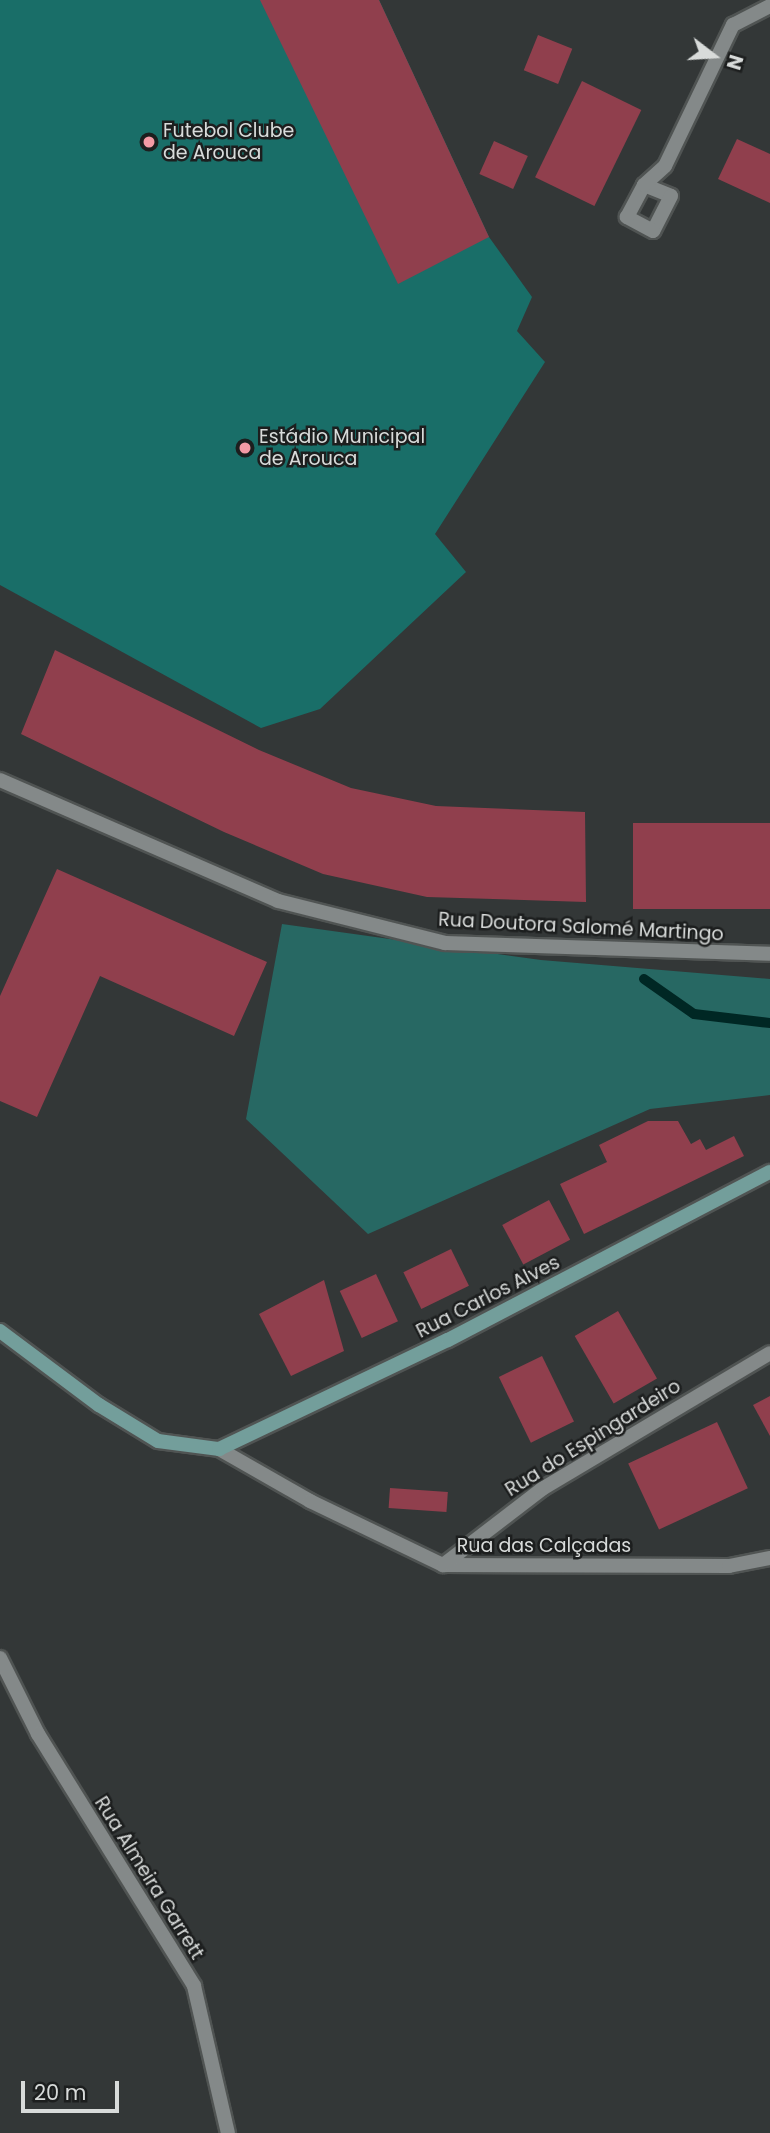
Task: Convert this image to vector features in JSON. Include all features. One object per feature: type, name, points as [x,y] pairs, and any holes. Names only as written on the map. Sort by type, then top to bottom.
[{"type":"street","points":[[644,185],[664,166],[733,25],[770,6]]},
{"type":"street","name":"Rua Doutora Salomé Martingo","points":[[0,780],[278,901],[445,943],[770,954]]},
{"type":"street","name":"Rua Carlos Alves","points":[[219,1449],[449,1340],[770,1172]]},
{"type":"street","points":[[0,1331],[99,1405],[158,1441],[219,1449]]},
{"type":"street","name":"Rua do Espingardeiro","points":[[443,1565],[542,1489],[770,1353]]},
{"type":"street","name":"Rua das Calçadas","points":[[219,1449],[310,1501],[443,1565],[729,1566],[770,1558]]},
{"type":"street","name":"Rua Almeira Garrett","points":[[0,1658],[38,1734],[194,1986],[228,2133]]},
{"type":"shaded area","name":"Estádio Municipal de Arouca","points":[[0,0],[379,0],[489,237],[532,297],[517,331],[545,362],[435,534],[466,572],[320,709],[261,728],[0,585]]},
{"type":"shaded area","points":[[282,924],[541,960],[770,979],[770,1095],[650,1109],[368,1234],[246,1119]]},
{"type":"building","points":[[260,0],[379,0],[489,237],[398,284]]},
{"type":"building","points":[[538,35],[572,49],[558,84],[524,70]]},
{"type":"building","points":[[582,81],[641,110],[594,206],[535,177]]},
{"type":"building","points":[[737,139],[770,154],[770,203],[718,179]]},
{"type":"building","points":[[494,141],[528,156],[513,189],[479,174]]},
{"type":"building","points":[[55,650],[259,750],[351,788],[436,806],[585,812],[586,902],[427,897],[323,874],[224,832],[21,734]]},
{"type":"building","points":[[633,823],[770,823],[770,909],[633,909]]},
{"type":"building","points":[[57,869],[267,962],[234,1036],[100,976],[37,1117],[0,1101],[0,996]]},
{"type":"building","points":[[648,1121],[678,1121],[691,1144],[700,1139],[706,1150],[734,1136],[744,1156],[584,1234],[560,1184],[607,1162],[599,1145]]},
{"type":"building","points":[[549,1200],[570,1240],[523,1265],[502,1225]]},
{"type":"building","points":[[451,1249],[469,1286],[421,1309],[403,1272]]},
{"type":"building","points":[[376,1274],[398,1321],[362,1338],[340,1291]]},
{"type":"building","points":[[324,1280],[344,1351],[291,1376],[259,1314]]},
{"type":"building","points":[[618,1311],[657,1379],[614,1404],[575,1336]]},
{"type":"building","points":[[542,1356],[574,1422],[531,1443],[499,1377]]},
{"type":"building","points":[[770,1396],[770,1436],[753,1405]]},
{"type":"building","points":[[717,1422],[748,1488],[659,1530],[628,1463]]},
{"type":"building","points":[[390,1488],[448,1492],[446,1512],[389,1508]]},
{"type":"waterway","points":[[644,979],[694,1014],[770,1023]]},
{"type":"place","name":"Futebol Clube de Arouca","points":[[149,142]]},
{"type":"place","name":"Estádio Municipal de Arouca","points":[[245,448]]}]
